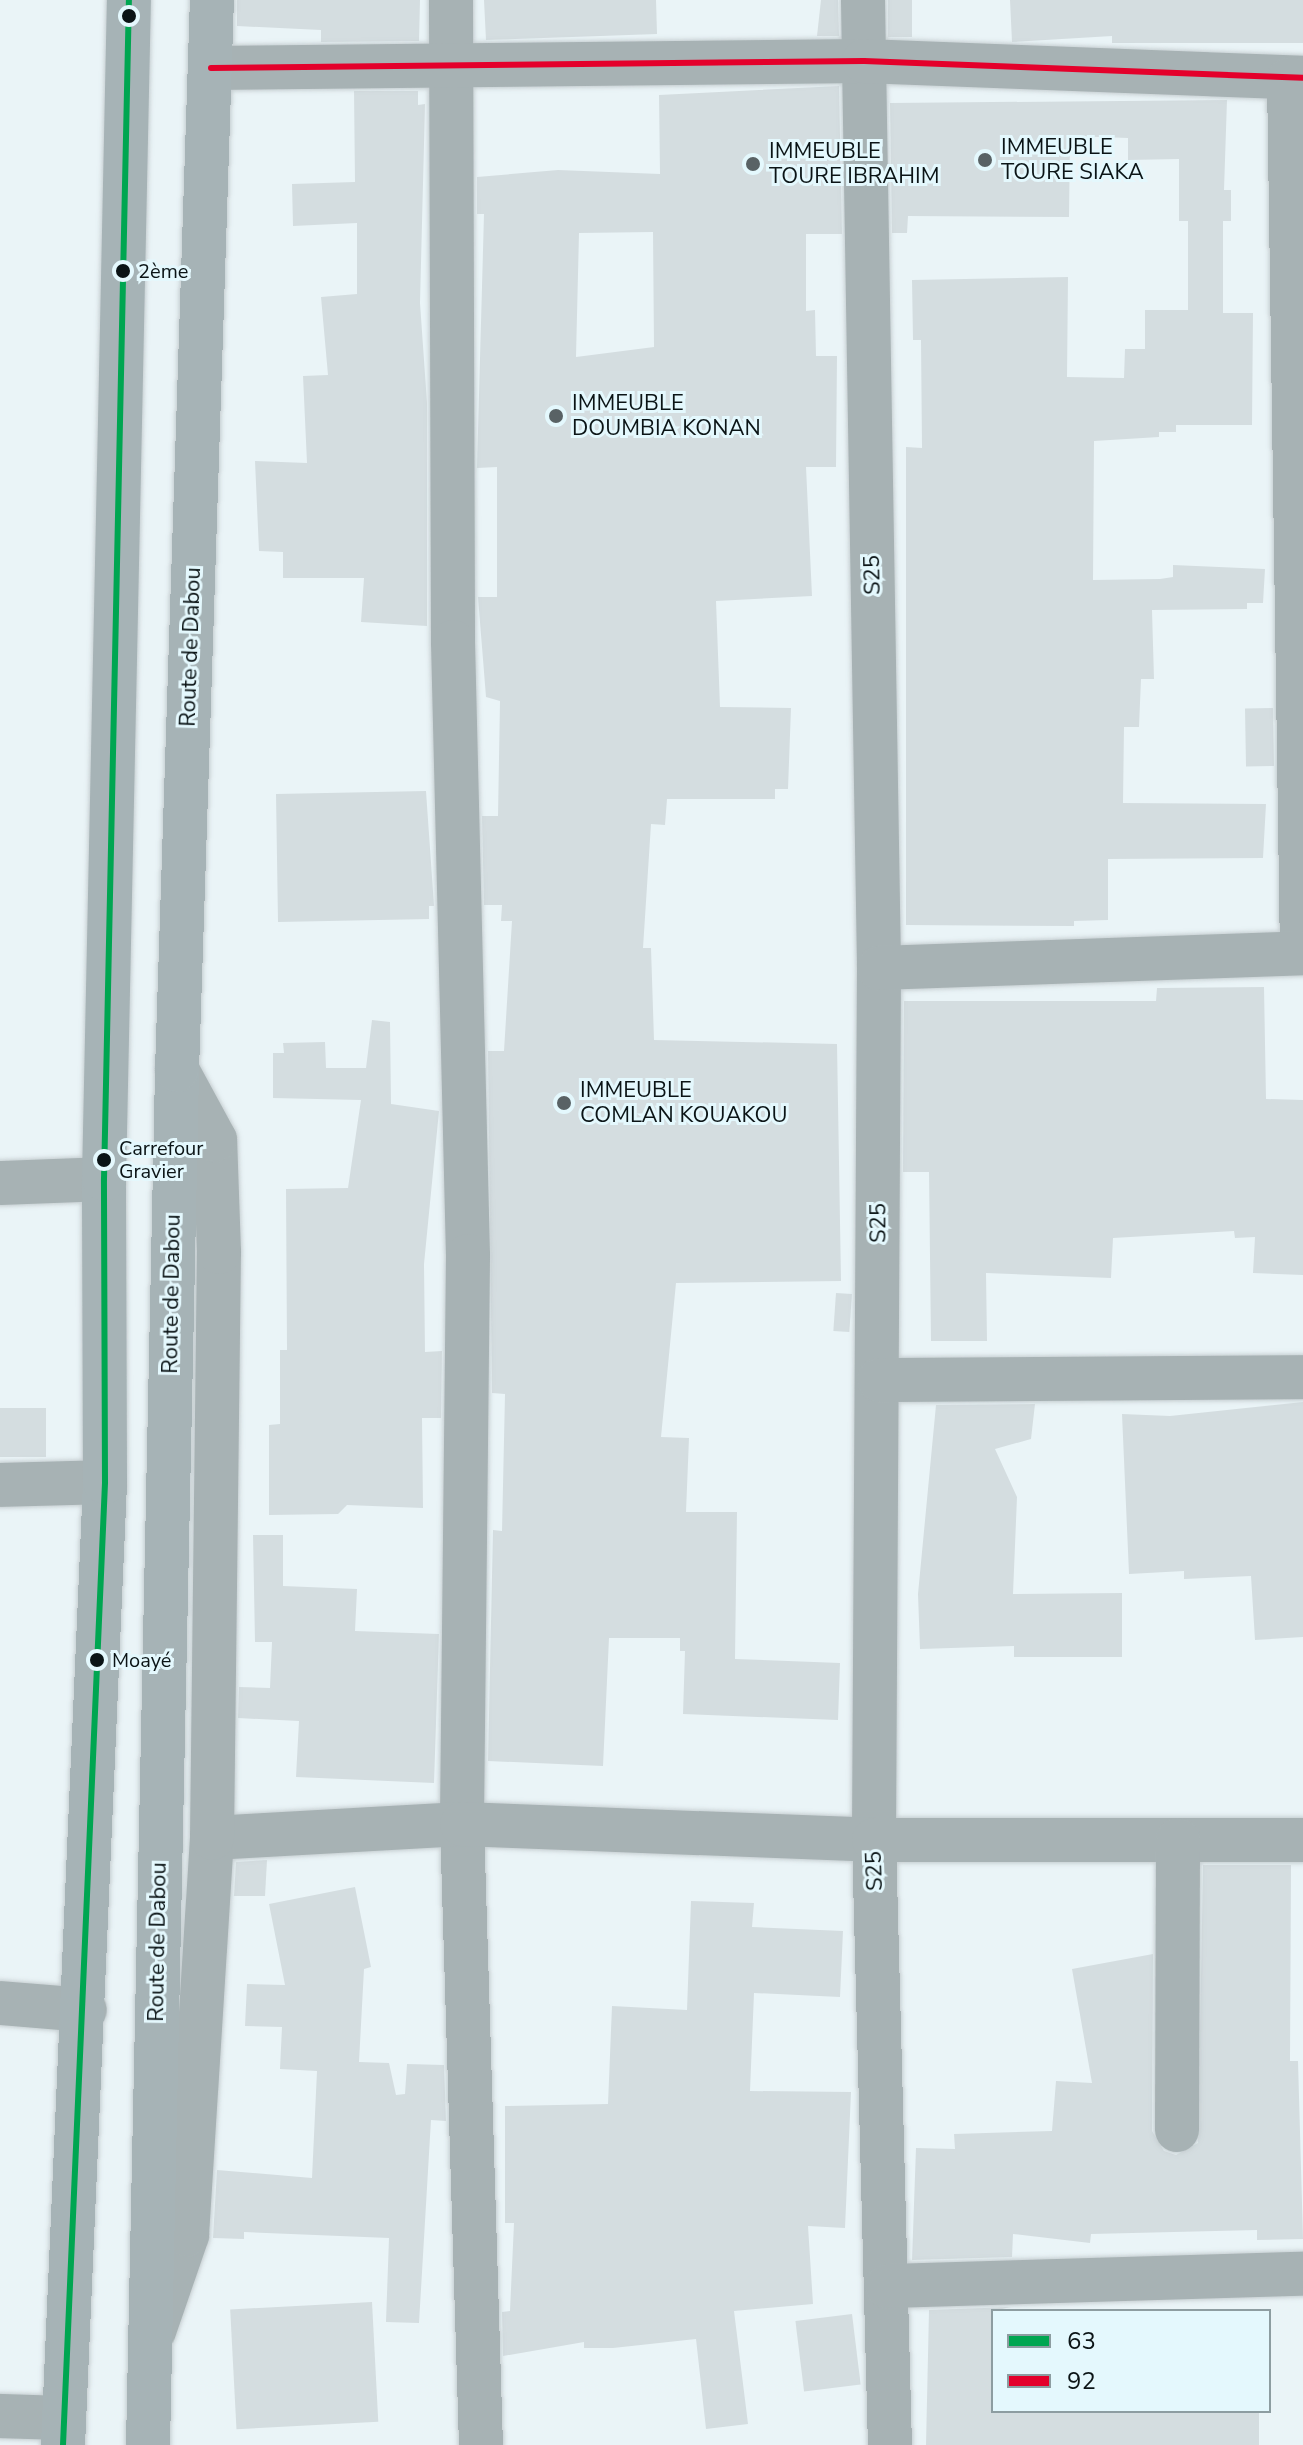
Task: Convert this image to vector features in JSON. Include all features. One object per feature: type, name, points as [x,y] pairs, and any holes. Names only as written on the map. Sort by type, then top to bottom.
[{"type":"main road","points":[[64,2432],[85,2010],[105,1482],[104,1179],[129,0]]},
{"type":"main road","name":"Route de Dabou","points":[[148,2445],[177,1070],[212,0]]},
{"type":"street","points":[[451,0],[453,642],[468,1256],[462,1824],[481,2445]]},
{"type":"street","name":"S25","points":[[863,0],[879,968],[874,1840],[890,2445]]},
{"type":"street","points":[[211,68],[864,61],[1296,78],[1302,953],[879,968]]},
{"type":"street","points":[[149,2345],[187,2235],[212,1838],[219,1252],[215,1140],[177,1070]]},
{"type":"street","points":[[0,1183],[104,1179]]},
{"type":"street","points":[[879,1380],[1303,1377]]},
{"type":"street","points":[[0,1485],[105,1482]]},
{"type":"street","points":[[212,1838],[462,1824],[874,1840],[1303,1840]]},
{"type":"street","points":[[1177,2130],[1178,1840]]},
{"type":"street","points":[[0,2003],[85,2010]]},
{"type":"street","points":[[887,2286],[1303,2274]]},
{"type":"street","points":[[0,2416],[64,2432]]},
{"type":"building","points":[[237,0],[420,0],[419,41],[321,42],[321,30],[237,26]]},
{"type":"building","points":[[484,0],[656,0],[657,34],[486,40]]},
{"type":"building","points":[[821,0],[838,0],[839,36],[817,36]]},
{"type":"building","points":[[888,0],[912,0],[912,37],[888,37]]},
{"type":"building","points":[[1010,0],[1303,0],[1303,43],[1112,43],[1112,36],[1012,42]]},
{"type":"building","points":[[839,86],[842,234],[806,234],[806,311],[815,310],[816,356],[837,356],[836,467],[806,467],[812,596],[716,601],[720,707],[791,708],[788,789],[775,789],[775,799],[667,799],[665,825],[651,824],[643,948],[651,948],[654,1040],[837,1044],[841,1281],[676,1283],[661,1437],[689,1438],[686,1512],[737,1512],[735,1659],[840,1663],[838,1720],[683,1714],[685,1651],[680,1651],[680,1638],[609,1638],[603,1766],[488,1761],[493,1530],[502,1531],[505,1394],[492,1393],[488,1051],[504,1051],[512,921],[501,921],[502,905],[484,905],[482,816],[498,816],[500,701],[486,697],[478,597],[497,597],[497,467],[477,468],[484,214],[477,214],[477,177],[558,170],[660,174],[659,95]],"holes":[[[653,232],[654,347],[576,357],[579,233]]]},
{"type":"building","points":[[354,91],[418,91],[418,105],[425,104],[420,303],[427,403],[427,626],[361,622],[364,578],[283,578],[283,552],[259,551],[255,461],[307,463],[303,376],[328,375],[321,297],[357,294],[357,223],[293,226],[292,184],[355,182]]},
{"type":"building","points":[[1227,100],[1224,190],[1231,190],[1231,221],[1223,221],[1223,313],[1253,313],[1252,425],[1176,425],[1176,432],[1159,432],[1159,437],[1094,441],[1093,580],[1173,577],[1173,565],[1265,569],[1263,603],[1247,603],[1247,609],[1152,610],[1154,679],[1141,679],[1139,727],[1124,727],[1123,803],[1266,804],[1263,858],[1108,859],[1108,920],[1074,921],[1074,926],[906,925],[906,447],[922,448],[921,340],[913,340],[912,280],[1068,277],[1067,377],[1124,378],[1125,349],[1145,349],[1145,310],[1188,310],[1188,221],[1179,221],[1179,159],[1128,160],[1128,138],[1070,136],[1069,217],[908,216],[907,233],[892,233],[890,103]]},
{"type":"building","points":[[1245,708],[1273,708],[1274,766],[1246,766]]},
{"type":"building","points":[[426,791],[434,906],[429,906],[429,919],[278,922],[276,794]]},
{"type":"building","points":[[1264,987],[1266,1099],[1303,1100],[1303,1275],[1253,1273],[1255,1237],[1235,1238],[1234,1231],[1113,1238],[1111,1278],[986,1273],[987,1341],[931,1341],[929,1172],[903,1172],[904,1001],[1156,1001],[1157,988]]},
{"type":"building","points":[[372,1020],[390,1022],[391,1104],[439,1111],[424,1264],[425,1352],[442,1351],[441,1418],[422,1418],[423,1508],[347,1505],[338,1514],[269,1515],[269,1425],[280,1424],[280,1350],[287,1350],[286,1189],[348,1188],[361,1100],[273,1098],[273,1053],[284,1053],[283,1043],[325,1042],[326,1068],[366,1068]]},
{"type":"building","points":[[836,1293],[852,1294],[849,1332],[833,1331]]},
{"type":"building","points":[[1303,1402],[1303,1637],[1255,1640],[1251,1576],[1184,1579],[1184,1571],[1129,1574],[1122,1414],[1170,1416]]},
{"type":"building","points":[[1035,1404],[1031,1439],[995,1449],[1017,1497],[1013,1594],[1122,1593],[1122,1657],[1014,1657],[1014,1646],[920,1649],[918,1594],[936,1405]]},
{"type":"building","points":[[0,1408],[46,1408],[46,1457],[0,1457]]},
{"type":"building","points":[[253,1535],[283,1535],[283,1586],[357,1589],[355,1631],[439,1634],[434,1783],[296,1777],[299,1721],[238,1718],[239,1687],[270,1688],[272,1642],[255,1642]]},
{"type":"building","points":[[267,1860],[265,1896],[234,1896],[236,1862]]},
{"type":"building","points":[[1203,1865],[1291,1865],[1290,2061],[1298,2061],[1303,2239],[1257,2240],[1257,2230],[1091,2234],[1090,2243],[1013,2234],[1012,2257],[912,2260],[916,2148],[955,2149],[954,2134],[1052,2131],[1056,2081],[1092,2083],[1072,1969],[1153,1954],[1152,2131],[1164,2151],[1176,2155],[1198,2143]]},
{"type":"building","points":[[355,1887],[371,1967],[364,1969],[359,2062],[389,2063],[396,2095],[405,2094],[407,2064],[444,2065],[446,2121],[431,2120],[419,2323],[386,2322],[389,2238],[244,2232],[244,2239],[213,2238],[217,2170],[312,2178],[317,2071],[280,2069],[282,2027],[245,2026],[247,1984],[285,1985],[269,1904]]},
{"type":"building","points":[[691,1901],[754,1903],[752,1927],[843,1931],[840,1997],[754,1993],[750,2091],[851,2092],[845,2228],[808,2226],[813,2304],[734,2311],[748,2424],[706,2429],[696,2339],[613,2348],[584,2348],[584,2342],[503,2356],[502,2312],[510,2311],[514,2223],[505,2223],[505,2106],[608,2104],[612,2006],[687,2010]]},
{"type":"building","points":[[372,2302],[378,2422],[236,2429],[230,2309]]},
{"type":"building","points":[[1011,2307],[991,2309],[991,2413],[1259,2413],[1259,2445],[926,2445],[929,2310]]},
{"type":"building","points":[[852,2314],[861,2384],[804,2391],[795,2321]]},
{"type":"transit line","name":"63","points":[[63,2445],[105,1482],[104,1179],[129,0]]},
{"type":"transit line","name":"92","points":[[211,68],[864,61],[1303,78]]},
{"type":"place","name":"IMMEUBLE TOURE SIAKA","points":[[985,160]]},
{"type":"place","name":"IMMEUBLE TOURE IBRAHIM","points":[[753,164]]},
{"type":"place","name":"2ème","points":[[123,271]]},
{"type":"place","name":"IMMEUBLE DOUMBIA KONAN","points":[[556,416]]},
{"type":"place","name":"IMMEUBLE COMLAN KOUAKOU","points":[[564,1103]]},
{"type":"place","name":"Carrefour Gravier","points":[[104,1160]]},
{"type":"place","name":"Moayé","points":[[97,1660]]}]
